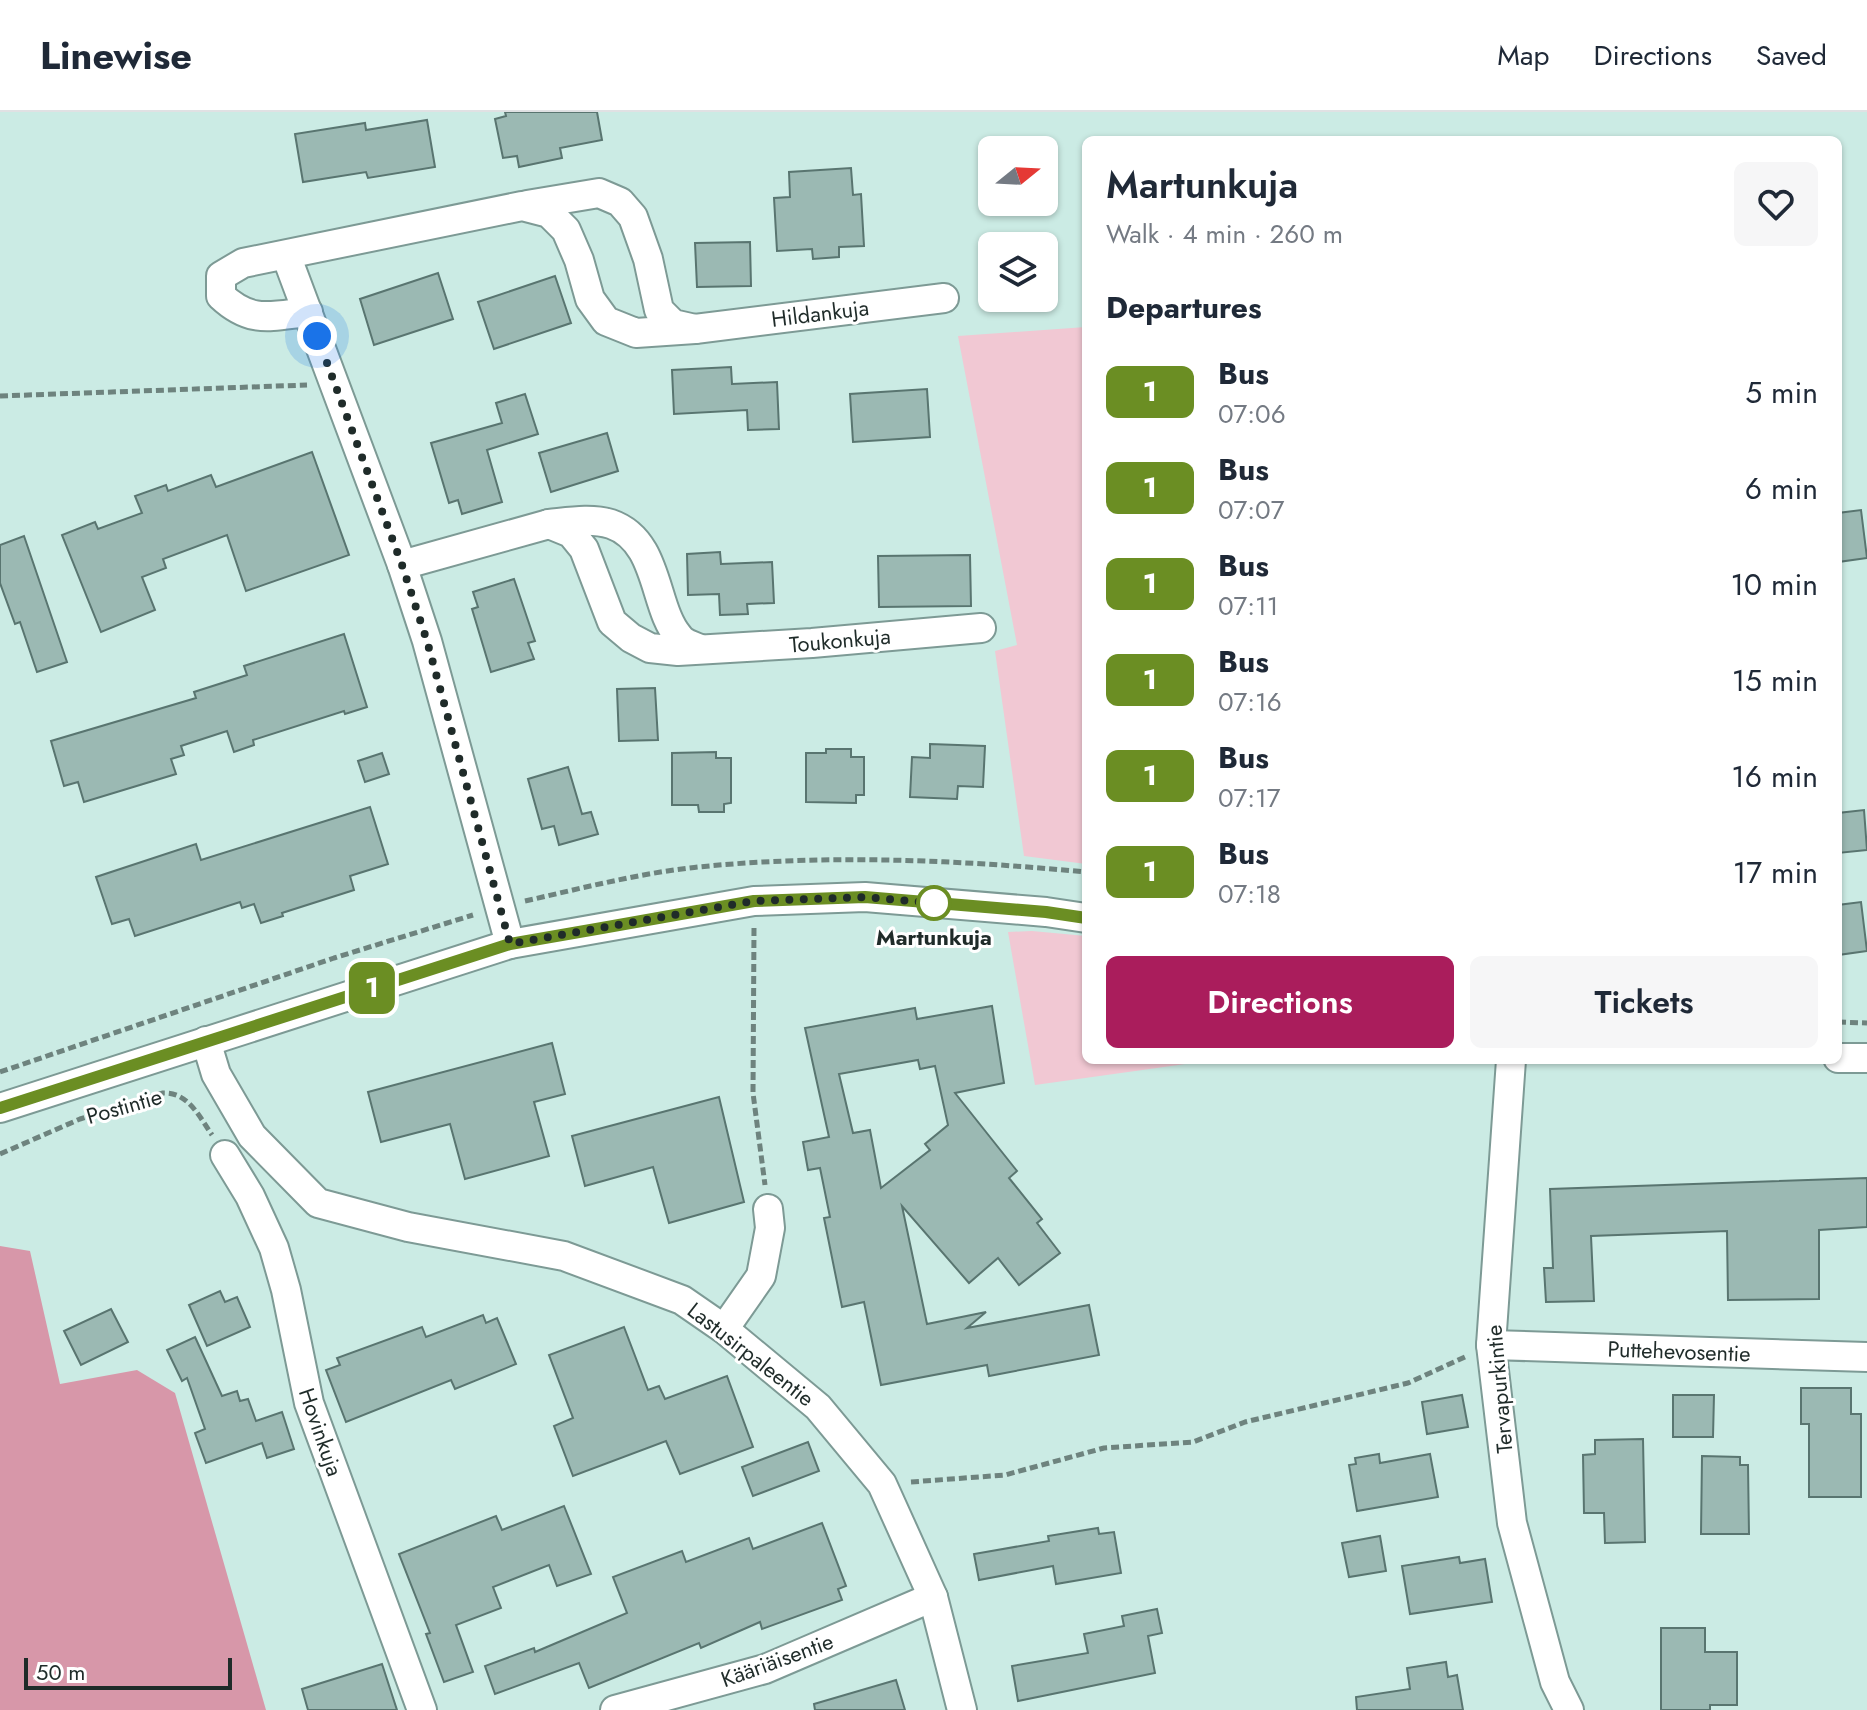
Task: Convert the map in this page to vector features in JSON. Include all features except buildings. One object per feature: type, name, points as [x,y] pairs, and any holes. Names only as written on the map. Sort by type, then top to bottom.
[{"type":"street","points":[[308,312],[265,316],[238,312],[221,296],[221,276],[243,263],[599,193],[620,202],[633,217],[648,259],[659,310],[673,324],[695,329]]},
{"type":"street","name":"Hildankuja","points":[[522,206],[549,213],[566,230],[579,260],[590,299],[606,321],[636,333],[695,329],[944,298]]},
{"type":"street","points":[[286,255],[336,384],[427,641],[510,944]]},
{"type":"street","points":[[402,565],[549,524],[589,520],[612,524],[630,536],[653,569],[671,623],[680,639],[700,649]]},
{"type":"street","name":"Toukonkuja","points":[[549,524],[571,533],[584,549],[612,622],[631,638],[650,648],[700,649],[812,643],[981,628]]},
{"type":"street","name":"Postintie","points":[[0,1108],[510,944],[754,901],[865,897],[1082,917]]},
{"type":"street","name":"Lastusirpaleentie","points":[[206,1041],[216,1074],[252,1136],[318,1203],[408,1227],[564,1256],[682,1300],[724,1329],[818,1407],[882,1484],[933,1597],[962,1710]]},
{"type":"street","points":[[1842,1058],[1867,1058]]},
{"type":"street","name":"Tervapurkintie","points":[[1511,1064],[1491,1345],[1512,1523],[1555,1682],[1569,1710]]},
{"type":"street","name":"Hovinkuja","points":[[225,1155],[250,1196],[274,1248],[286,1290],[309,1403],[422,1710]]},
{"type":"street","points":[[724,1329],[761,1276],[770,1228],[768,1209]]},
{"type":"street","name":"Puttehevosentie","points":[[1491,1345],[1867,1357]]},
{"type":"street","name":"Kääriäisentie","points":[[615,1710],[765,1669],[933,1597]]},
{"type":"path","points":[[0,396],[336,384]]},
{"type":"path","points":[[754,901],[753,1093],[768,1209]]},
{"type":"path","points":[[1842,1022],[1867,1023]]},
{"type":"path","name":"Postintie","points":[[0,1154],[80,1119],[134,1100],[173,1093],[180,1095],[193,1108],[225,1155]]},
{"type":"path","points":[[882,1484],[1005,1475],[1104,1448],[1193,1442],[1245,1422],[1408,1383],[1491,1345]]},
{"type":"shaded area","points":[[1082,327],[1082,863],[1024,856],[995,651],[1017,645],[958,336]]},
{"type":"shaded area","points":[[1008,932],[1082,936],[1082,1064],[1185,1064],[1035,1085]]},
{"type":"shaded area","points":[[0,1246],[30,1251],[60,1384],[137,1370],[175,1393],[266,1710],[0,1710]]},
{"type":"bus line","name":"1","points":[[0,1108],[510,944],[754,901],[865,897],[1082,917]]},
{"type":"place","name":"Martunkuja","points":[[934,903]]},
{"type":"route","points":[[317,336],[427,641],[510,944],[754,901],[865,897],[934,903]]}]
